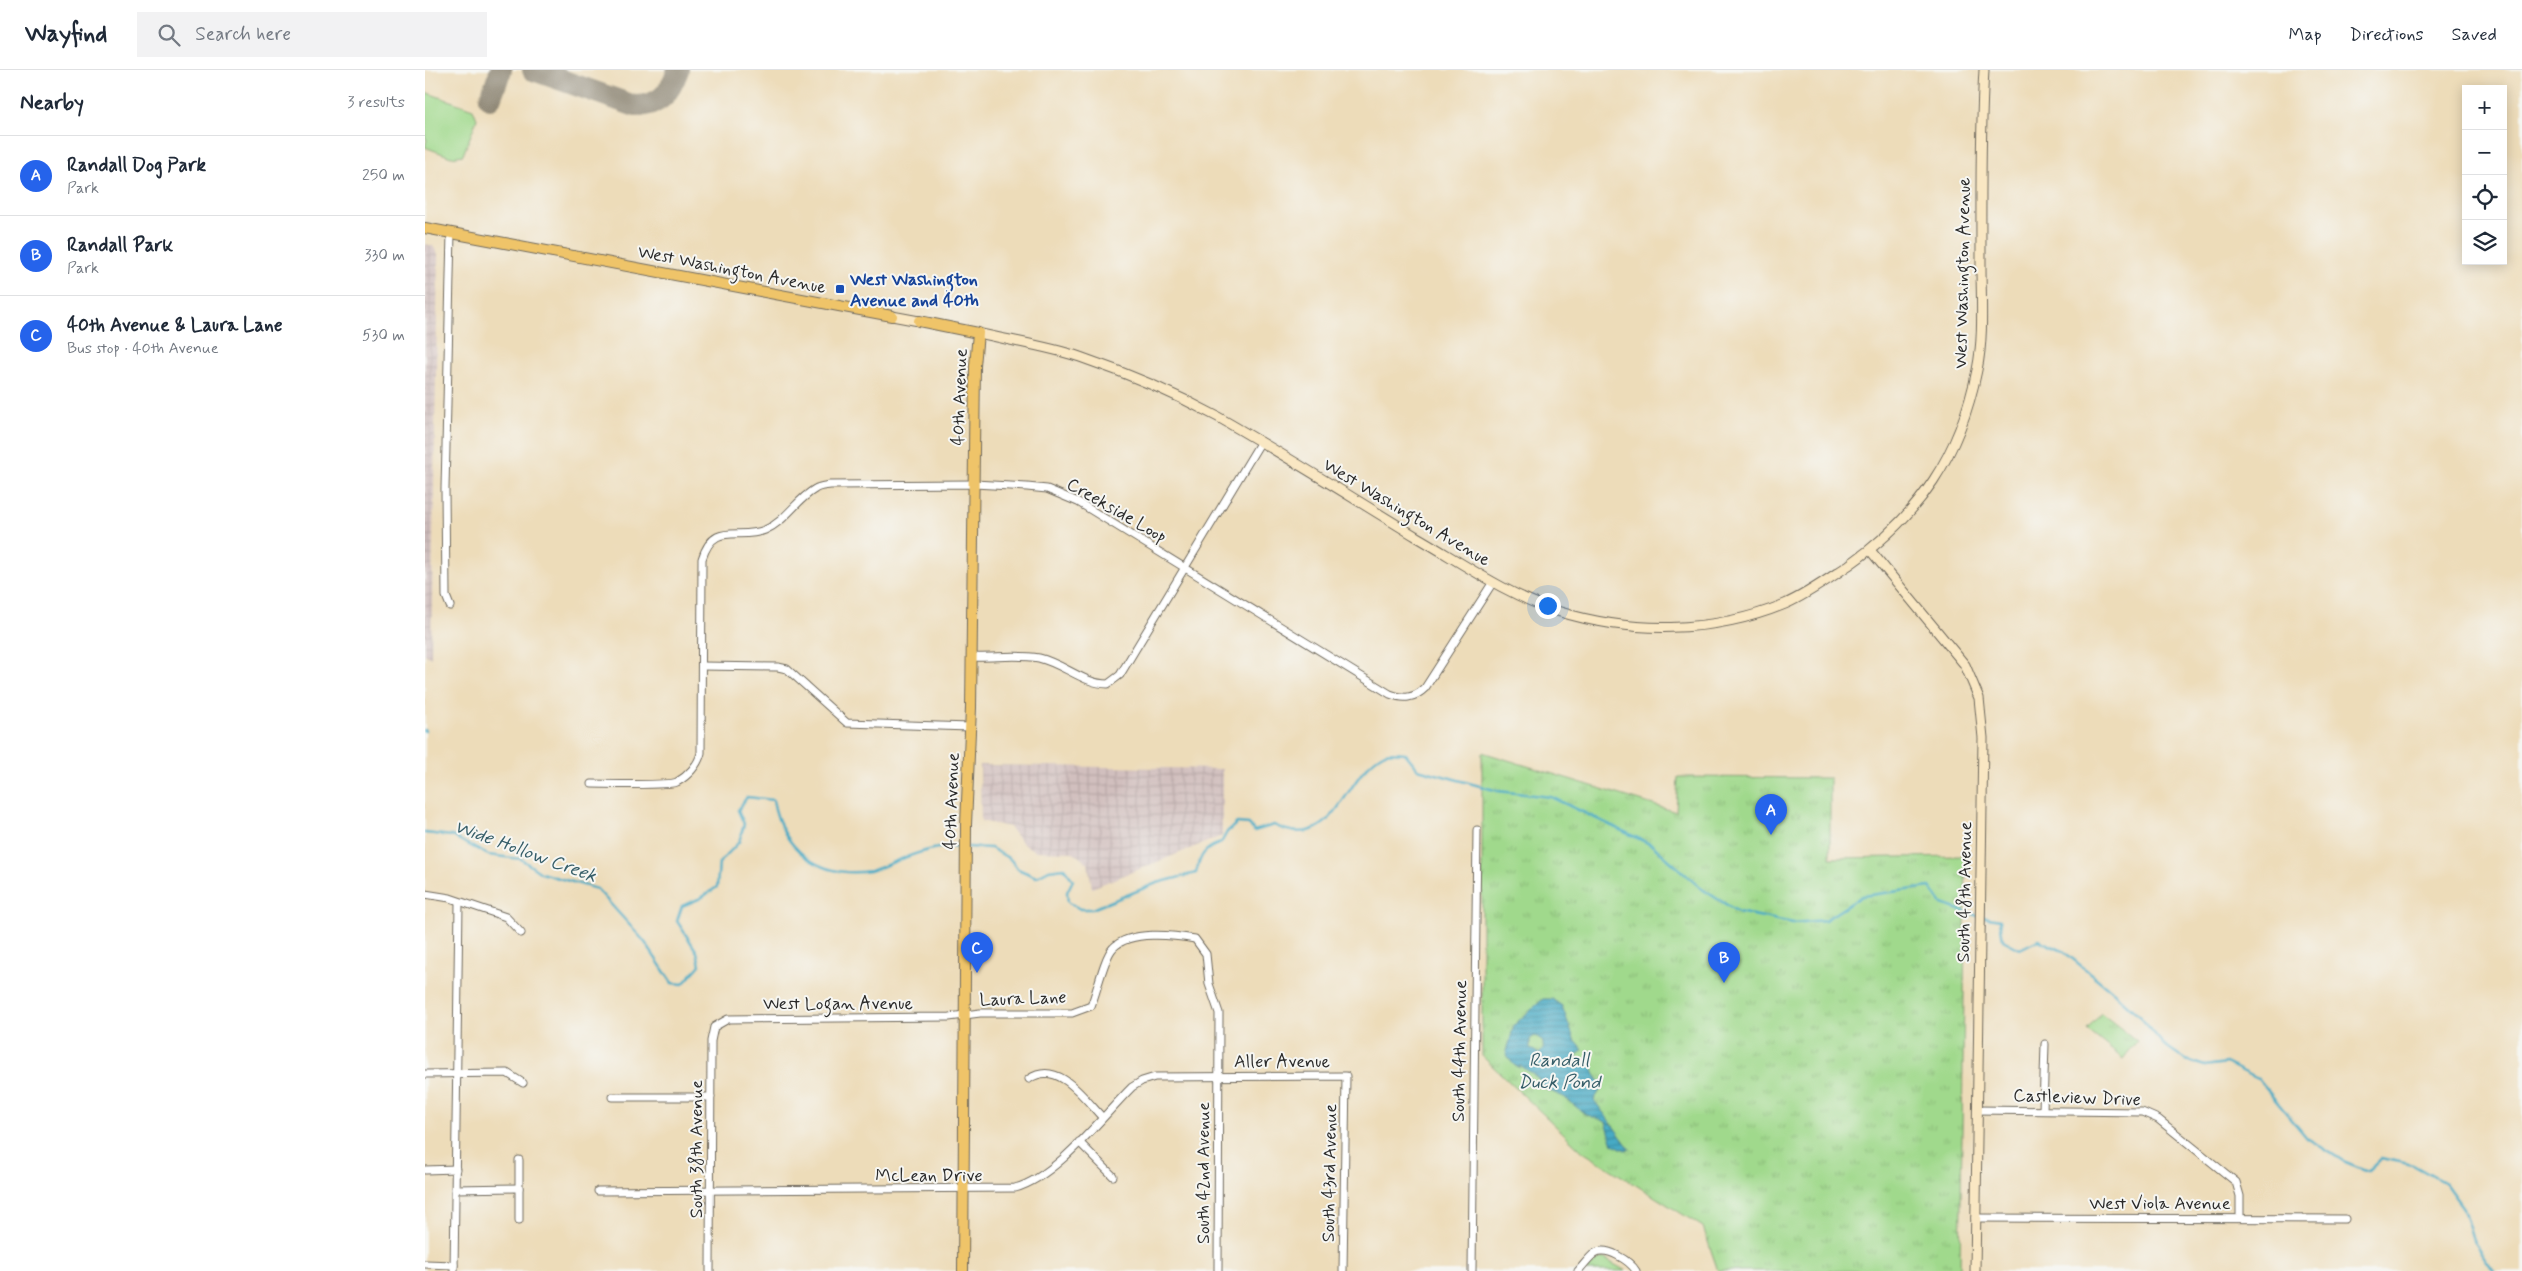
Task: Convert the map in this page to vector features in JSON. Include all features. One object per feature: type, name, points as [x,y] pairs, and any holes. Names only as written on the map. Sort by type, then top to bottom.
[{"type":"main road","name":"West Washington Avenue","points":[[425,228],[919,321],[1078,357],[1154,385],[1217,417],[1493,582],[1555,610],[1617,625],[1693,628],[1724,623],[1785,604],[1816,587],[1870,550],[1901,523],[1937,479],[1964,425],[1978,367],[1981,329],[1981,127],[1983,70]]},
{"type":"main road","name":"40th Avenue","points":[[963,1271],[965,825],[970,727],[977,333]]},
{"type":"main road","name":"South 48th Avenue","points":[[1870,550],[1965,666],[1979,698],[1983,738],[1975,1271]]},
{"type":"street","points":[[450,606],[446,596],[445,489],[451,233]]},
{"type":"street","points":[[971,657],[1036,657],[1063,665],[1090,682],[1108,684],[1120,675],[1260,443]]},
{"type":"street","name":"Creekside Loop","points":[[592,784],[675,783],[687,775],[699,761],[701,753],[702,559],[705,548],[723,533],[764,530],[778,523],[815,488],[830,485],[973,484],[1047,489],[1062,494],[1399,698],[1411,698],[1425,688],[1493,582]]},
{"type":"street","points":[[702,666],[779,667],[787,669],[847,724],[970,727]]},
{"type":"street","name":"South 44th Avenue","points":[[1472,1271],[1477,830]]},
{"type":"street","points":[[425,894],[450,898],[459,903],[506,917],[521,933]]},
{"type":"street","points":[[425,1264],[454,1268],[459,903]]},
{"type":"street","name":"Laura Lane","points":[[965,1016],[980,1013],[1072,1013],[1091,1006],[1112,948],[1127,939],[1170,934],[1195,939],[1206,954],[1209,984],[1219,1013],[1218,1076]]},
{"type":"street","name":"West Logan Avenue","points":[[714,1027],[728,1019],[965,1016]]},
{"type":"street","name":"South 38th Avenue","points":[[710,1271],[711,1041],[714,1027]]},
{"type":"street","points":[[2043,1110],[2045,1044]]},
{"type":"street","points":[[1029,1079],[1038,1072],[1053,1073],[1068,1082],[1102,1117]]},
{"type":"street","points":[[425,1074],[507,1074],[523,1083]]},
{"type":"street","name":"Aller Avenue","points":[[1218,1076],[1346,1076]]},
{"type":"street","name":"McLean Drive","points":[[598,1192],[964,1190],[1015,1188],[1027,1185],[1045,1173],[1079,1142],[1132,1087],[1142,1081],[1155,1077],[1218,1076]]},
{"type":"street","name":"South 42nd Avenue","points":[[1218,1076],[1218,1271]]},
{"type":"street","name":"South 43rd Avenue","points":[[1343,1271],[1346,1076]]},
{"type":"street","points":[[612,1097],[711,1097]]},
{"type":"street","name":"Castleview Drive","points":[[1977,1110],[2136,1111],[2158,1119],[2236,1182],[2240,1196],[2240,1218]]},
{"type":"street","points":[[1079,1142],[1113,1176]]},
{"type":"street","points":[[519,1160],[519,1220]]},
{"type":"street","points":[[425,1170],[456,1169]]},
{"type":"street","points":[[455,1189],[519,1188]]},
{"type":"street","name":"West Viola Avenue","points":[[1975,1218],[2345,1219]]},
{"type":"street","points":[[1578,1271],[1594,1254],[1601,1252],[1609,1252],[1632,1266],[1636,1271]]},
{"type":"shaded area","points":[[425,244],[433,246],[438,255],[431,658],[425,654]]},
{"type":"shaded area","points":[[980,765],[1222,769],[1222,836],[1092,888],[1088,863],[1072,852],[1036,851],[1024,845],[1009,827],[981,821]]},
{"type":"green space","points":[[425,92],[473,109],[477,119],[463,155],[451,157],[425,147],[427,139],[425,138]]},
{"type":"green space","points":[[1482,752],[1676,812],[1678,777],[1830,778],[1830,858],[1966,856],[1960,1271],[1718,1271],[1703,1227],[1583,1152],[1482,1056]]},
{"type":"green space","points":[[2101,1013],[2137,1041],[2123,1059],[2087,1030]]},
{"type":"green space","points":[[1603,1258],[1626,1271],[1586,1271]]},
{"type":"water","name":"Randall Duck Pond","points":[[1543,999],[1552,999],[1562,1006],[1574,1039],[1583,1050],[1576,1056],[1579,1062],[1586,1066],[1591,1063],[1595,1075],[1603,1086],[1594,1100],[1630,1149],[1625,1150],[1613,1144],[1606,1122],[1585,1114],[1564,1097],[1545,1089],[1538,1078],[1520,1065],[1520,1068],[1514,1065],[1506,1055],[1514,1025]],"holes":[[[1535,1036],[1542,1041],[1543,1045],[1543,1050],[1539,1054],[1530,1048],[1530,1039]]]},
{"type":"waterway","name":"Wide Hollow Creek","points":[[968,847],[991,848],[1010,859],[1018,869],[1036,877],[1049,870],[1064,868],[1073,880],[1067,892],[1068,902],[1080,909],[1092,909],[1157,883],[1196,873],[1199,862],[1207,850],[1221,843],[1227,832],[1237,823],[1249,824],[1254,831],[1274,825],[1295,832],[1312,830],[1326,821],[1371,763],[1385,753],[1395,752],[1405,753],[1418,769],[1498,791],[1551,797],[1652,845],[1702,889],[1738,912],[1793,923],[1825,920],[1862,896],[1930,887],[1942,904],[1978,916]]},
{"type":"waterway","name":"Wide Hollow Creek","points":[[425,833],[452,836],[488,855],[521,859],[541,873],[597,889],[644,941],[672,983],[683,984],[700,965],[697,952],[677,921],[682,906],[701,898],[717,887],[719,863],[739,842],[744,824],[738,810],[747,797],[773,800],[785,833],[794,846],[819,865],[835,870],[852,872],[870,871],[922,852],[963,846]]},
{"type":"waterway","name":"Wide Hollow Creek","points":[[1983,917],[2000,920],[2003,940],[2020,949],[2038,940],[2063,951],[2112,991],[2141,1018],[2163,1044],[2186,1060],[2205,1066],[2226,1063],[2258,1079],[2307,1138],[2343,1161],[2368,1171],[2382,1158],[2413,1165],[2445,1183],[2463,1208],[2473,1241],[2494,1271]]},
{"type":"taxiway","points":[[490,99],[501,70]]},
{"type":"taxiway","points":[[533,70],[635,106],[652,103],[663,96],[672,85],[678,70]]},
{"type":"place","name":"West Washington Avenue and 40th","points":[[840,289]]},
{"type":"place","name":"Randall Dog Park","points":[[1771,835]]},
{"type":"place","name":"40th Avenue & Laura Lane","points":[[977,973]]},
{"type":"place","name":"Randall Park","points":[[1724,983]]}]
